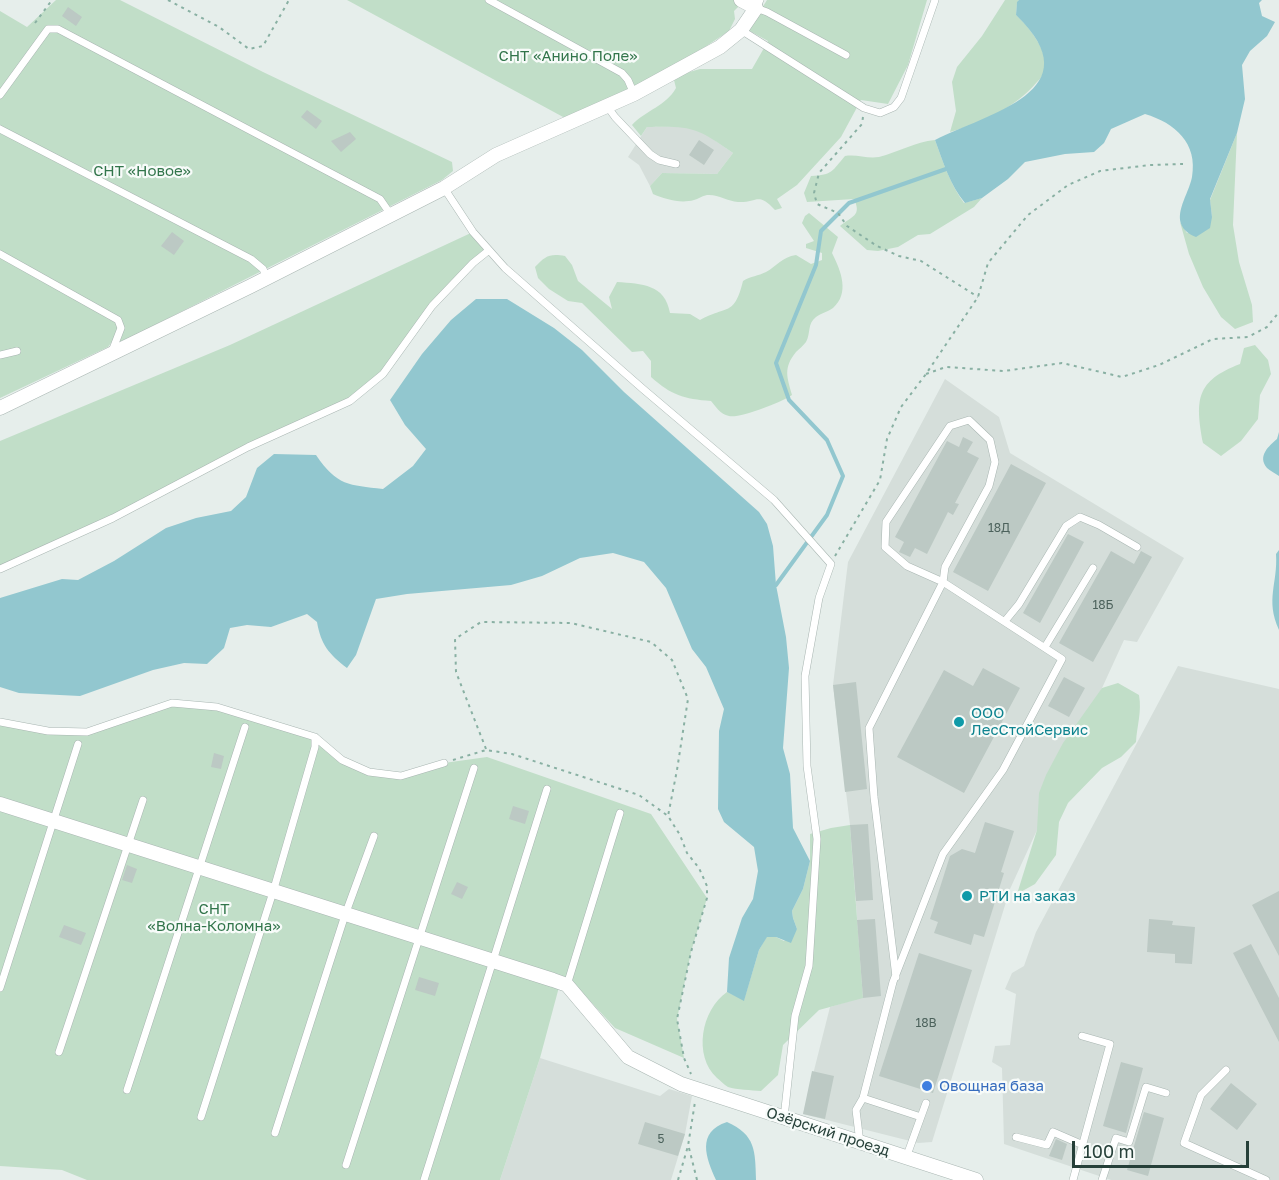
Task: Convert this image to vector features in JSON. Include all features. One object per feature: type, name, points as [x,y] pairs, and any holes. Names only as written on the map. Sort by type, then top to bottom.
[{"type":"street","points":[[0,408],[267,278],[444,188],[496,154],[634,94],[720,47],[741,30],[758,4],[741,0]]},
{"type":"street","points":[[0,804],[567,985]]},
{"type":"street","name":"Озёрский проезд","points":[[567,985],[628,1057],[681,1083],[976,1180]]},
{"type":"lane","points":[[489,0],[622,73],[634,94]]},
{"type":"lane","points":[[741,30],[864,108],[880,113],[894,107],[901,98],[935,0]]},
{"type":"lane","points":[[758,4],[767,12],[846,55]]},
{"type":"lane","points":[[0,95],[48,29],[58,28],[380,198],[391,215]]},
{"type":"lane","points":[[607,106],[651,154],[659,160],[676,164]]},
{"type":"lane","points":[[0,129],[251,259],[263,269],[267,278]]},
{"type":"lane","points":[[444,188],[472,232],[488,251],[643,389],[774,500],[831,564],[819,598],[805,676],[807,766],[817,839],[809,966],[795,1016],[784,1118]]},
{"type":"lane","points":[[0,569],[112,518],[248,447],[350,401],[383,374],[432,306],[472,264],[488,251]]},
{"type":"lane","points":[[0,254],[118,320],[121,328],[111,354]]},
{"type":"lane","points":[[0,356],[17,351]]},
{"type":"lane","points":[[860,1143],[856,1110],[863,1098],[896,977],[943,854],[1003,770],[1062,659],[943,582],[907,566],[885,547],[886,522],[950,426],[969,420],[990,440],[995,462],[989,486],[945,567],[943,582],[869,728],[874,797],[896,977]]},
{"type":"lane","points":[[1005,621],[1019,604],[1066,526],[1080,518],[1099,525],[1137,547]]},
{"type":"lane","points":[[1045,647],[1093,568]]},
{"type":"lane","points":[[0,722],[48,731],[87,732],[172,703],[217,707],[315,737],[342,760],[369,772],[401,776],[444,763]]},
{"type":"lane","points":[[127,1090],[245,727]]},
{"type":"lane","points":[[201,1117],[273,892],[315,747],[315,737]]},
{"type":"lane","points":[[0,988],[78,744]]},
{"type":"lane","points":[[346,1165],[474,768]]},
{"type":"lane","points":[[424,1180],[547,789]]},
{"type":"lane","points":[[59,1052],[142,800]]},
{"type":"lane","points":[[567,985],[620,813]]},
{"type":"lane","points":[[275,1133],[345,915],[374,836]]},
{"type":"lane","points":[[1073,1180],[1110,1044],[1082,1036]]},
{"type":"lane","points":[[1227,1070],[1201,1095],[1184,1143],[1266,1180]]},
{"type":"lane","points":[[1102,1180],[1116,1138],[1129,1142],[1146,1087],[1166,1093]]},
{"type":"lane","points":[[863,1098],[921,1117]]},
{"type":"lane","points":[[906,1158],[926,1103]]},
{"type":"lane","points":[[1016,1137],[1047,1145],[1053,1132],[1083,1145]]},
{"type":"path","points":[[35,24],[52,0]]},
{"type":"path","points":[[168,0],[219,27],[249,50],[263,46],[289,0]]},
{"type":"path","points":[[864,108],[862,124],[819,173],[814,193],[817,204],[838,213],[847,226],[877,246],[899,256],[921,261],[978,297]]},
{"type":"path","points":[[831,564],[880,480],[887,439],[901,406],[926,374],[978,297],[988,263],[1028,216],[1068,185],[1100,171],[1183,164]]},
{"type":"path","points":[[926,374],[946,367],[1004,371],[1062,363],[1122,377],[1159,365],[1213,339],[1248,337],[1267,327],[1279,312]]},
{"type":"path","points":[[486,750],[456,672],[455,639],[481,622],[572,623],[651,642],[672,660],[687,699],[668,816]]},
{"type":"path","points":[[444,763],[486,750],[512,754],[639,795],[668,816],[680,835],[687,853],[699,868],[707,886],[707,898],[691,952],[677,1019],[684,1058],[697,1089],[688,1146],[678,1180]]},
{"type":"path","points":[[688,1146],[697,1180]]},
{"type":"shaded area","points":[[683,126],[703,132],[733,153],[717,174],[662,173],[650,186],[639,165],[628,157],[647,127]]},
{"type":"shaded area","points":[[945,379],[999,417],[1010,453],[1184,558],[1137,642],[1124,640],[1010,889],[932,1142],[918,1143],[803,1114],[830,1007],[863,997],[850,825],[833,685],[848,562]]},
{"type":"shaded area","points":[[1178,666],[1279,689],[1279,1180],[1111,1180],[1004,1144],[1002,1068],[992,1062],[995,1046],[1010,1045],[1016,994],[1005,989],[1012,973],[1024,966],[1036,932]]},
{"type":"shaded area","points":[[540,1058],[660,1096],[669,1089],[692,1096],[685,1134],[671,1180],[500,1180]]},
{"type":"green space","name":"СНТ «Новое»","points":[[56,0],[120,0],[263,72],[452,162],[453,171],[442,180],[119,343],[114,339],[108,347],[0,398],[0,11],[27,27]]},
{"type":"green space","name":"СНТ «Анино Поле»","points":[[347,0],[745,0],[734,11],[735,19],[729,31],[705,47],[638,87],[565,118]]},
{"type":"green space","points":[[767,0],[927,0],[908,65],[888,104],[861,100],[841,137],[797,185],[777,199],[782,208],[775,210],[761,199],[738,202],[707,195],[694,200],[678,201],[653,194],[650,186],[662,173],[717,174],[733,153],[693,130],[647,127],[641,136],[632,125],[672,94],[676,88],[674,80],[679,75],[700,69],[752,69],[768,41],[748,30]]},
{"type":"green space","points":[[1005,0],[1019,0],[1016,15],[1031,31],[1043,52],[1045,70],[1040,79],[1019,100],[986,119],[950,132],[956,111],[952,82],[957,67],[982,36]]},
{"type":"green space","points":[[1237,133],[1233,225],[1239,262],[1252,305],[1253,322],[1235,329],[1221,317],[1203,287],[1189,254],[1180,222],[1187,233],[1212,217],[1210,200]]},
{"type":"green space","points":[[935,140],[951,181],[964,203],[982,198],[974,207],[930,234],[918,235],[898,247],[878,251],[867,250],[840,226],[852,218],[856,212],[854,199],[807,202],[804,193],[811,176],[824,175],[831,171],[845,156],[879,157]]},
{"type":"green space","points":[[809,213],[838,237],[832,253],[841,274],[843,289],[841,296],[833,308],[813,320],[806,342],[789,363],[788,378],[792,395],[770,406],[741,415],[726,415],[718,410],[711,401],[685,397],[665,388],[651,377],[651,361],[643,351],[632,352],[582,303],[568,301],[549,289],[538,278],[535,267],[548,256],[565,256],[572,265],[578,281],[612,309],[609,297],[617,282],[643,285],[651,287],[663,296],[670,313],[690,314],[700,320],[733,305],[743,281],[766,272],[787,258],[796,255],[811,264],[822,260],[822,253],[806,248],[806,244],[814,241],[802,223]]},
{"type":"green space","points":[[473,232],[488,251],[432,306],[383,374],[350,401],[248,447],[113,518],[0,569],[0,441],[230,345]]},
{"type":"green space","points":[[1255,345],[1268,360],[1271,374],[1260,395],[1258,419],[1241,441],[1221,456],[1203,443],[1199,414],[1202,393],[1215,377],[1240,364],[1244,348]]},
{"type":"green space","points":[[1118,683],[1139,695],[1140,713],[1136,742],[1121,757],[1102,768],[1068,803],[1059,822],[1056,855],[1035,884],[1017,894],[1037,830],[1039,793],[1046,775],[1063,743],[1102,688]]},
{"type":"green space","name":"СНТ «Волна-Коломна»","points":[[172,703],[217,707],[315,737],[342,760],[369,772],[401,776],[444,763],[487,757],[651,814],[707,898],[691,952],[677,1019],[684,1058],[615,1028],[568,977],[559,987],[540,1058],[500,1180],[87,1180],[62,1170],[0,1166],[0,722],[87,732]]},
{"type":"green space","points":[[850,825],[863,998],[819,1010],[783,1045],[778,1075],[761,1091],[728,1087],[709,1069],[705,1058],[703,1033],[711,1010],[727,992],[744,1000],[759,950],[767,936],[784,941],[797,929],[792,911],[803,889],[810,861],[810,834]]},
{"type":"water","points":[[1019,0],[1262,0],[1259,3],[1262,16],[1275,22],[1267,36],[1250,51],[1242,65],[1245,99],[1237,133],[1210,199],[1212,217],[1210,228],[1196,237],[1187,232],[1182,225],[1181,210],[1192,177],[1193,165],[1188,144],[1175,129],[1145,114],[1111,129],[1104,143],[1094,152],[1065,154],[1025,162],[1008,179],[982,198],[965,203],[951,181],[935,140],[1005,109],[1025,96],[1039,81],[1044,63],[1037,41],[1016,15]]},
{"type":"water","points":[[476,299],[507,299],[554,328],[582,350],[624,392],[759,512],[767,524],[773,546],[776,585],[786,637],[789,668],[783,748],[790,774],[793,828],[810,861],[803,889],[792,911],[797,929],[791,943],[776,937],[767,937],[759,950],[744,1001],[727,992],[729,958],[742,918],[753,899],[758,871],[754,847],[724,822],[718,809],[719,731],[724,709],[706,667],[692,649],[666,588],[644,562],[613,553],[580,558],[542,576],[511,585],[376,599],[356,655],[347,668],[327,648],[317,622],[307,614],[271,627],[247,625],[230,628],[224,648],[207,664],[184,663],[153,670],[80,696],[19,693],[0,687],[0,598],[62,579],[78,580],[114,561],[166,528],[196,518],[231,511],[246,497],[257,468],[274,454],[316,455],[337,478],[352,485],[383,489],[413,466],[426,449],[405,425],[390,400],[422,354],[451,320]]},
{"type":"water","points":[[1279,432],[1279,476],[1267,468],[1263,459],[1265,452],[1277,439]]},
{"type":"water","points":[[1279,550],[1279,630],[1272,600],[1276,554]]},
{"type":"water","points":[[727,1122],[744,1132],[749,1138],[754,1152],[756,1180],[716,1180],[707,1155],[707,1139],[717,1126]]},
{"type":"building","points":[[68,7],[82,17],[76,26],[62,16]]},
{"type":"building","points":[[307,110],[322,121],[316,129],[301,117]]},
{"type":"building","points":[[350,132],[356,139],[341,152],[331,141]]},
{"type":"building","points":[[699,140],[714,150],[704,165],[689,155]]},
{"type":"building","points":[[172,232],[184,241],[174,255],[161,246]]},
{"type":"building","points":[[963,437],[973,442],[967,452],[979,458],[955,503],[959,504],[953,515],[948,512],[927,554],[915,548],[910,557],[899,552],[904,542],[895,537],[947,441],[959,447]]},
{"type":"building","points":[[1011,464],[1046,483],[988,591],[953,572]]},
{"type":"building","points":[[1068,534],[1084,542],[1040,623],[1023,613]]},
{"type":"building","points":[[1111,551],[1134,564],[1141,551],[1152,557],[1093,662],[1059,643]]},
{"type":"building","name":"ООО ЛесСтойСервис","points":[[983,668],[1020,688],[964,793],[897,757],[944,670],[973,686]]},
{"type":"building","points":[[1064,677],[1085,688],[1069,717],[1048,706]]},
{"type":"building","points":[[856,682],[867,789],[845,792],[833,685]]},
{"type":"building","points":[[214,753],[224,756],[221,769],[211,767]]},
{"type":"building","points":[[513,806],[529,811],[525,824],[509,819]]},
{"type":"building","name":"РТИ на заказ","points":[[985,822],[1014,831],[1001,872],[1004,873],[984,937],[974,934],[971,945],[934,933],[938,922],[930,919],[950,856],[962,849],[975,853]]},
{"type":"building","points":[[868,824],[873,900],[856,901],[850,825]]},
{"type":"building","points":[[127,865],[137,869],[132,883],[122,880]]},
{"type":"building","points":[[457,882],[468,887],[462,899],[451,894]]},
{"type":"building","points":[[1279,891],[1279,956],[1252,905]]},
{"type":"building","points":[[875,919],[881,996],[863,998],[857,920]]},
{"type":"building","points":[[1149,919],[1173,921],[1172,925],[1195,927],[1192,964],[1175,963],[1175,954],[1147,952]]},
{"type":"building","points":[[64,925],[86,933],[81,945],[59,937]]},
{"type":"building","points":[[1251,944],[1279,998],[1279,1042],[1233,953]]},
{"type":"building","points":[[919,953],[972,970],[933,1093],[879,1076]]},
{"type":"building","points":[[419,977],[439,983],[435,996],[415,990]]},
{"type":"building","points":[[1121,1062],[1143,1068],[1126,1133],[1103,1126]]},
{"type":"building","points":[[812,1071],[834,1076],[825,1119],[803,1114]]},
{"type":"building","points":[[1231,1083],[1257,1104],[1237,1130],[1210,1109]]},
{"type":"building","points":[[1144,1112],[1164,1118],[1148,1176],[1127,1170]]},
{"type":"building","points":[[645,1122],[685,1134],[678,1156],[638,1144]]},
{"type":"building","points":[[1056,1139],[1067,1144],[1062,1160],[1049,1156]]},
{"type":"waterway","points":[[776,585],[827,515],[843,476],[827,440],[789,400],[776,363],[816,265],[821,231],[849,203],[946,169]]},
{"type":"place","name":"ООО ЛесСтойСервис","points":[[959,722]]},
{"type":"place","name":"РТИ на заказ","points":[[967,896]]},
{"type":"place","name":"Овощная база","points":[[927,1086]]}]
